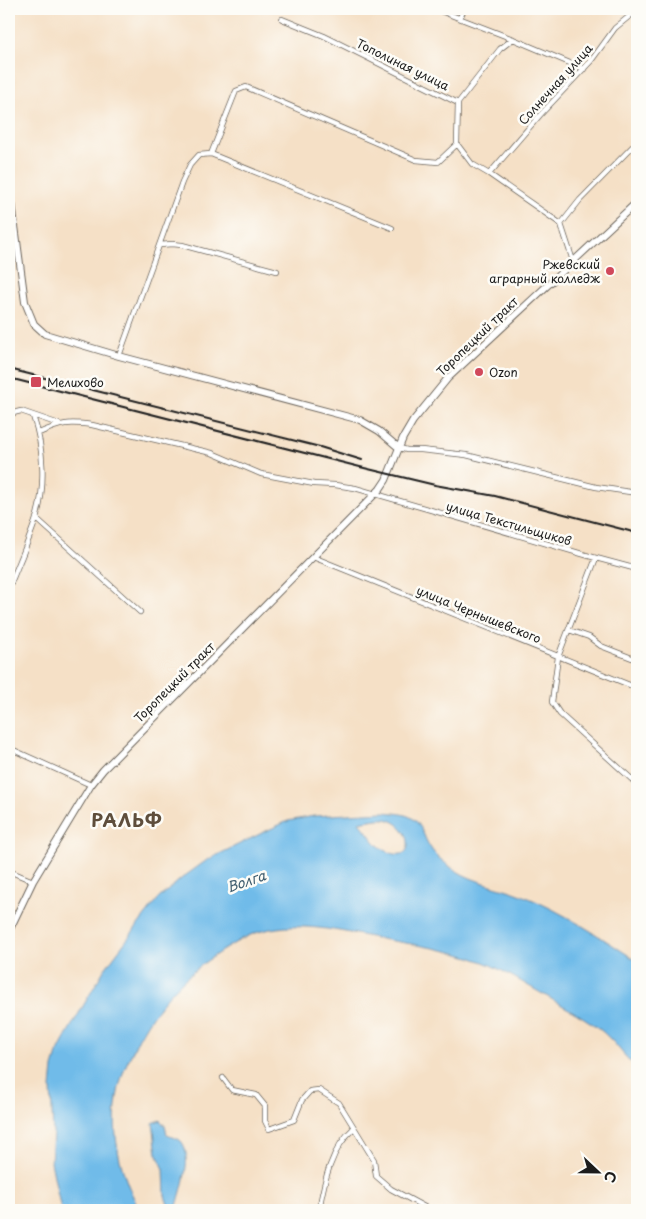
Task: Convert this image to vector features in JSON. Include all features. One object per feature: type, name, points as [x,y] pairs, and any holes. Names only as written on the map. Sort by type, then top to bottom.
[{"type":"main road","points":[[9,180],[26,302],[38,330],[51,337],[360,420],[379,431],[399,448]]},
{"type":"main road","name":"Торопецкий тракт","points":[[9,931],[33,881],[91,785],[103,770],[376,494],[386,480],[413,421],[448,378],[637,202]]},
{"type":"street","points":[[460,18],[464,9]]},
{"type":"street","points":[[438,10],[584,69]]},
{"type":"street","name":"Солнечная улица","points":[[489,174],[540,115],[584,69],[601,49],[608,35],[637,10]]},
{"type":"street","name":"Тополиная улица","points":[[282,19],[324,36],[458,103],[457,144]]},
{"type":"street","points":[[458,103],[500,49],[513,39]]},
{"type":"street","points":[[211,154],[236,91],[246,88],[416,160],[438,162],[457,144],[472,164],[561,224],[573,261]]},
{"type":"street","points":[[561,224],[580,200],[637,142]]},
{"type":"street","points":[[119,356],[182,182],[190,165],[199,155],[211,154],[392,228]]},
{"type":"street","points":[[160,246],[172,244],[182,246],[277,271]]},
{"type":"street","points":[[9,416],[21,411],[59,424]]},
{"type":"street","points":[[9,588],[36,518],[41,492],[42,457],[39,433],[33,416]]},
{"type":"street","name":"улица Текстильщиков","points":[[59,424],[74,423],[92,426],[212,453],[261,474],[314,484],[335,485],[376,494],[637,569]]},
{"type":"street","points":[[39,433],[59,424]]},
{"type":"street","points":[[399,448],[466,455],[596,487],[637,493]]},
{"type":"street","points":[[36,518],[140,612]]},
{"type":"street","name":"улица Чернышевского","points":[[313,557],[637,688]]},
{"type":"street","points":[[596,558],[558,656],[552,702],[560,714],[637,784]]},
{"type":"street","points":[[568,630],[589,637],[601,646],[637,660]]},
{"type":"street","points":[[9,748],[91,785]]},
{"type":"street","points":[[9,872],[33,881]]},
{"type":"street","points":[[223,1078],[232,1090],[256,1094],[265,1106],[265,1121],[269,1128],[294,1120],[302,1100],[310,1091],[319,1090],[339,1103],[374,1160],[376,1176],[391,1189],[430,1210]]},
{"type":"street","points":[[319,1210],[322,1189],[330,1165],[346,1135],[354,1128]]},
{"type":"water","name":"Волга","points":[[383,812],[409,816],[416,821],[435,854],[455,870],[471,878],[522,895],[552,909],[596,934],[637,961],[637,1068],[608,1036],[590,1022],[507,973],[481,961],[434,948],[341,931],[293,927],[262,931],[240,940],[213,956],[186,978],[152,1016],[125,1067],[119,1088],[115,1124],[120,1159],[125,1177],[140,1210],[61,1210],[51,1162],[53,1133],[51,1088],[53,1067],[68,1032],[104,970],[159,898],[182,878],[207,860],[266,831],[288,821],[314,816]],"holes":[[[387,819],[397,824],[407,838],[408,845],[406,850],[402,854],[394,854],[383,849],[359,822]]]},
{"type":"water","points":[[160,1120],[165,1126],[167,1135],[177,1138],[185,1148],[185,1175],[176,1210],[170,1210],[165,1196],[164,1169],[157,1154],[153,1123]]},
{"type":"railway","points":[[9,369],[320,447],[362,460]]},
{"type":"railway","points":[[9,378],[360,467],[435,485],[495,496],[637,533]]},
{"type":"place","name":"Ржевский аграрный колледж","points":[[610,271]]},
{"type":"place","name":"Ozon","points":[[479,372]]},
{"type":"place","name":"Мелихово","points":[[36,382]]},
{"type":"district","name":"РАЛЬФ","points":[[127,819]]}]
